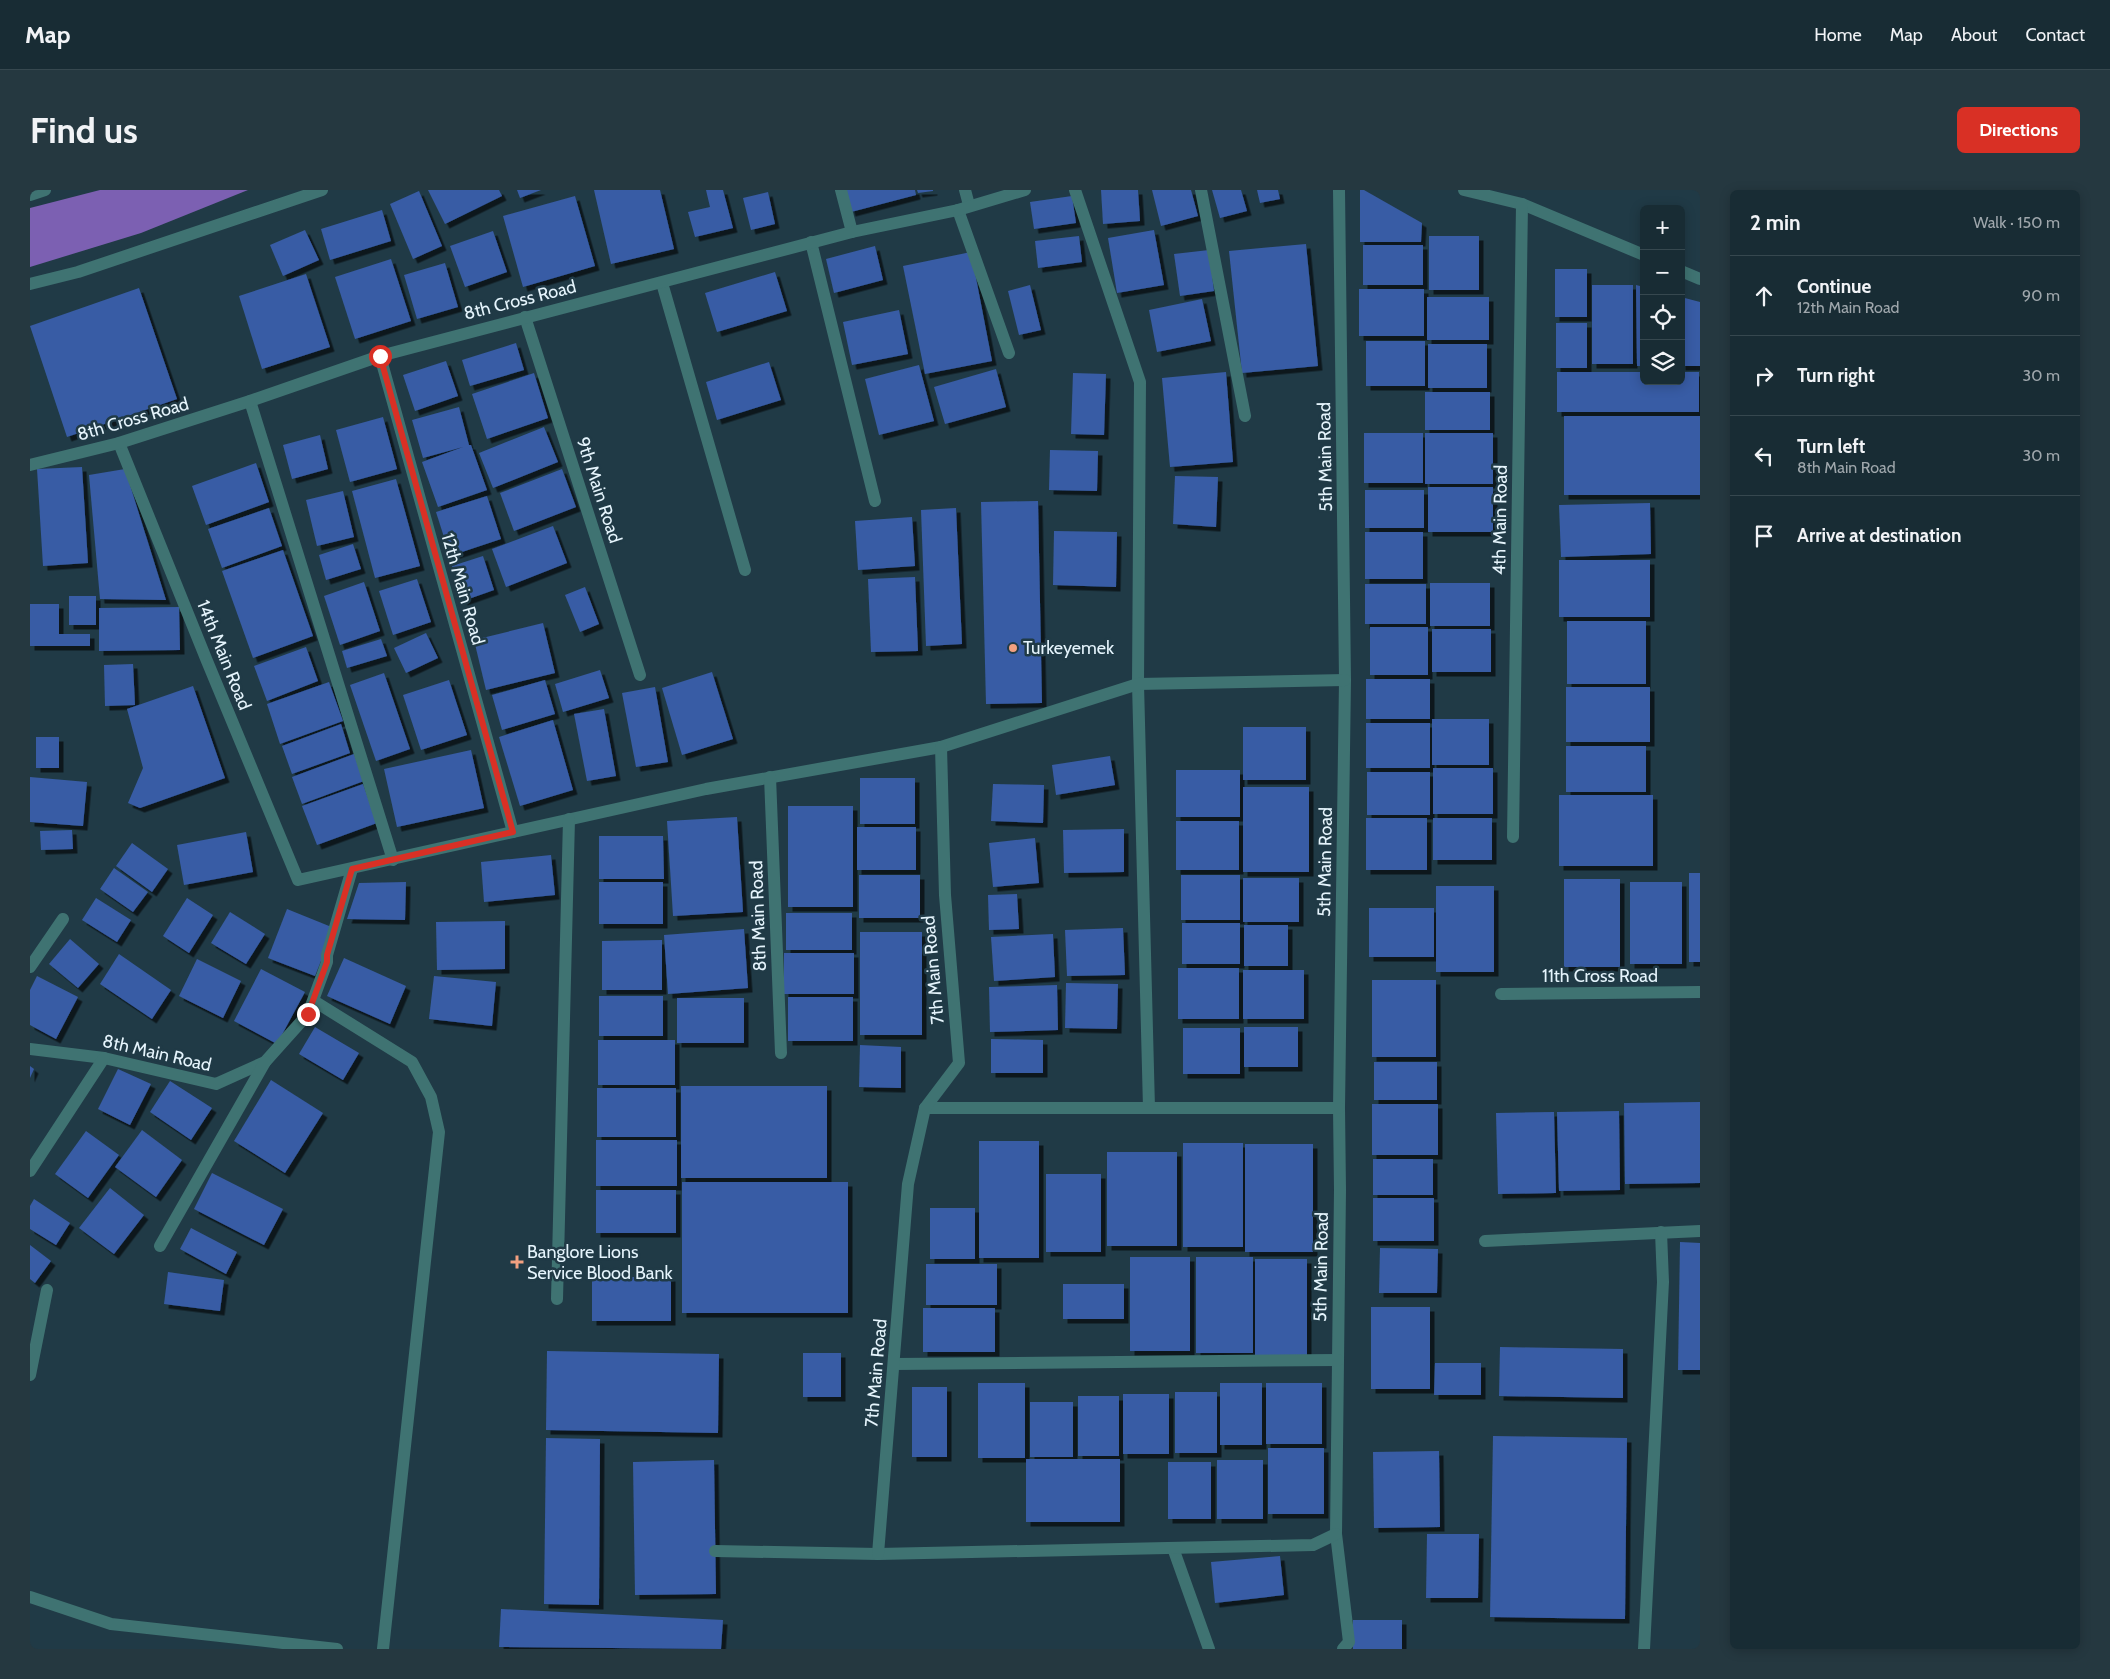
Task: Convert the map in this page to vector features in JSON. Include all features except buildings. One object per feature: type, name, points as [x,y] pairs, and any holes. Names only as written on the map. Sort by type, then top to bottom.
[{"type":"street","points":[[30,195],[46,190]]},
{"type":"street","points":[[30,284],[78,272],[322,190]]},
{"type":"street","points":[[841,190],[852,232]]},
{"type":"street","points":[[964,190],[963,207],[1009,353]]},
{"type":"street","name":"8th Cross Road","points":[[30,465],[119,443],[250,401],[380,356],[525,316],[662,283],[811,242],[963,207],[1025,190]]},
{"type":"street","points":[[1075,190],[1140,382],[1138,684],[1148,1108]]},
{"type":"street","points":[[1201,190],[1245,416]]},
{"type":"street","name":"5th Main Road","points":[[1339,190],[1345,680],[1336,1534],[1349,1642],[1343,1649]]},
{"type":"street","points":[[1464,190],[1522,204],[1640,253]]},
{"type":"street","name":"4th Main Road","points":[[1513,837],[1522,204]]},
{"type":"street","points":[[811,242],[875,501]]},
{"type":"street","points":[[1685,273],[1700,279]]},
{"type":"street","points":[[662,283],[745,570]]},
{"type":"street","name":"9th Main Road","points":[[525,316],[640,675]]},
{"type":"street","name":"12th Main Road","points":[[380,356],[513,832]]},
{"type":"street","points":[[250,401],[393,860]]},
{"type":"street","name":"14th Main Road","points":[[119,443],[298,880],[352,869]]},
{"type":"street","points":[[352,869],[569,819],[770,777],[941,747],[1138,684],[1345,680]]},
{"type":"street","name":"7th Main Road","points":[[878,1554],[908,1184],[925,1108],[958,1063],[945,895],[941,747]]},
{"type":"street","name":"8th Main Road","points":[[770,777],[781,1053]]},
{"type":"street","points":[[557,1298],[569,819]]},
{"type":"street","name":"8th Main Road","points":[[30,1049],[104,1058],[216,1084],[266,1062],[308,1014],[314,1001],[327,962],[327,955],[352,869]]},
{"type":"street","points":[[30,968],[63,919]]},
{"type":"street","name":"11th Cross Road","points":[[1501,994],[1700,992]]},
{"type":"street","points":[[314,1001],[412,1062],[431,1097],[439,1132],[383,1649]]},
{"type":"street","points":[[30,1171],[104,1058]]},
{"type":"street","points":[[160,1246],[266,1062]]},
{"type":"street","points":[[925,1108],[1339,1108]]},
{"type":"street","points":[[1485,1241],[1700,1231]]},
{"type":"street","points":[[1644,1649],[1663,1282],[1661,1232]]},
{"type":"street","points":[[30,1375],[46,1290]]},
{"type":"street","points":[[894,1364],[1338,1360]]},
{"type":"street","points":[[715,1551],[878,1554],[1313,1545],[1336,1534]]},
{"type":"street","points":[[1173,1548],[1208,1649]]},
{"type":"street","points":[[30,1597],[111,1624],[337,1649]]},
{"type":"shaded area","points":[[100,190],[248,190],[141,233],[30,267],[30,208]]},
{"type":"place","name":"Turkeyemek","points":[[1013,648]]},
{"type":"place","name":"Banglore Lions Service Blood Bank","points":[[517,1262]]},
{"type":"route","points":[[308,1014],[327,962],[327,955],[352,869],[513,832],[380,356]]}]
